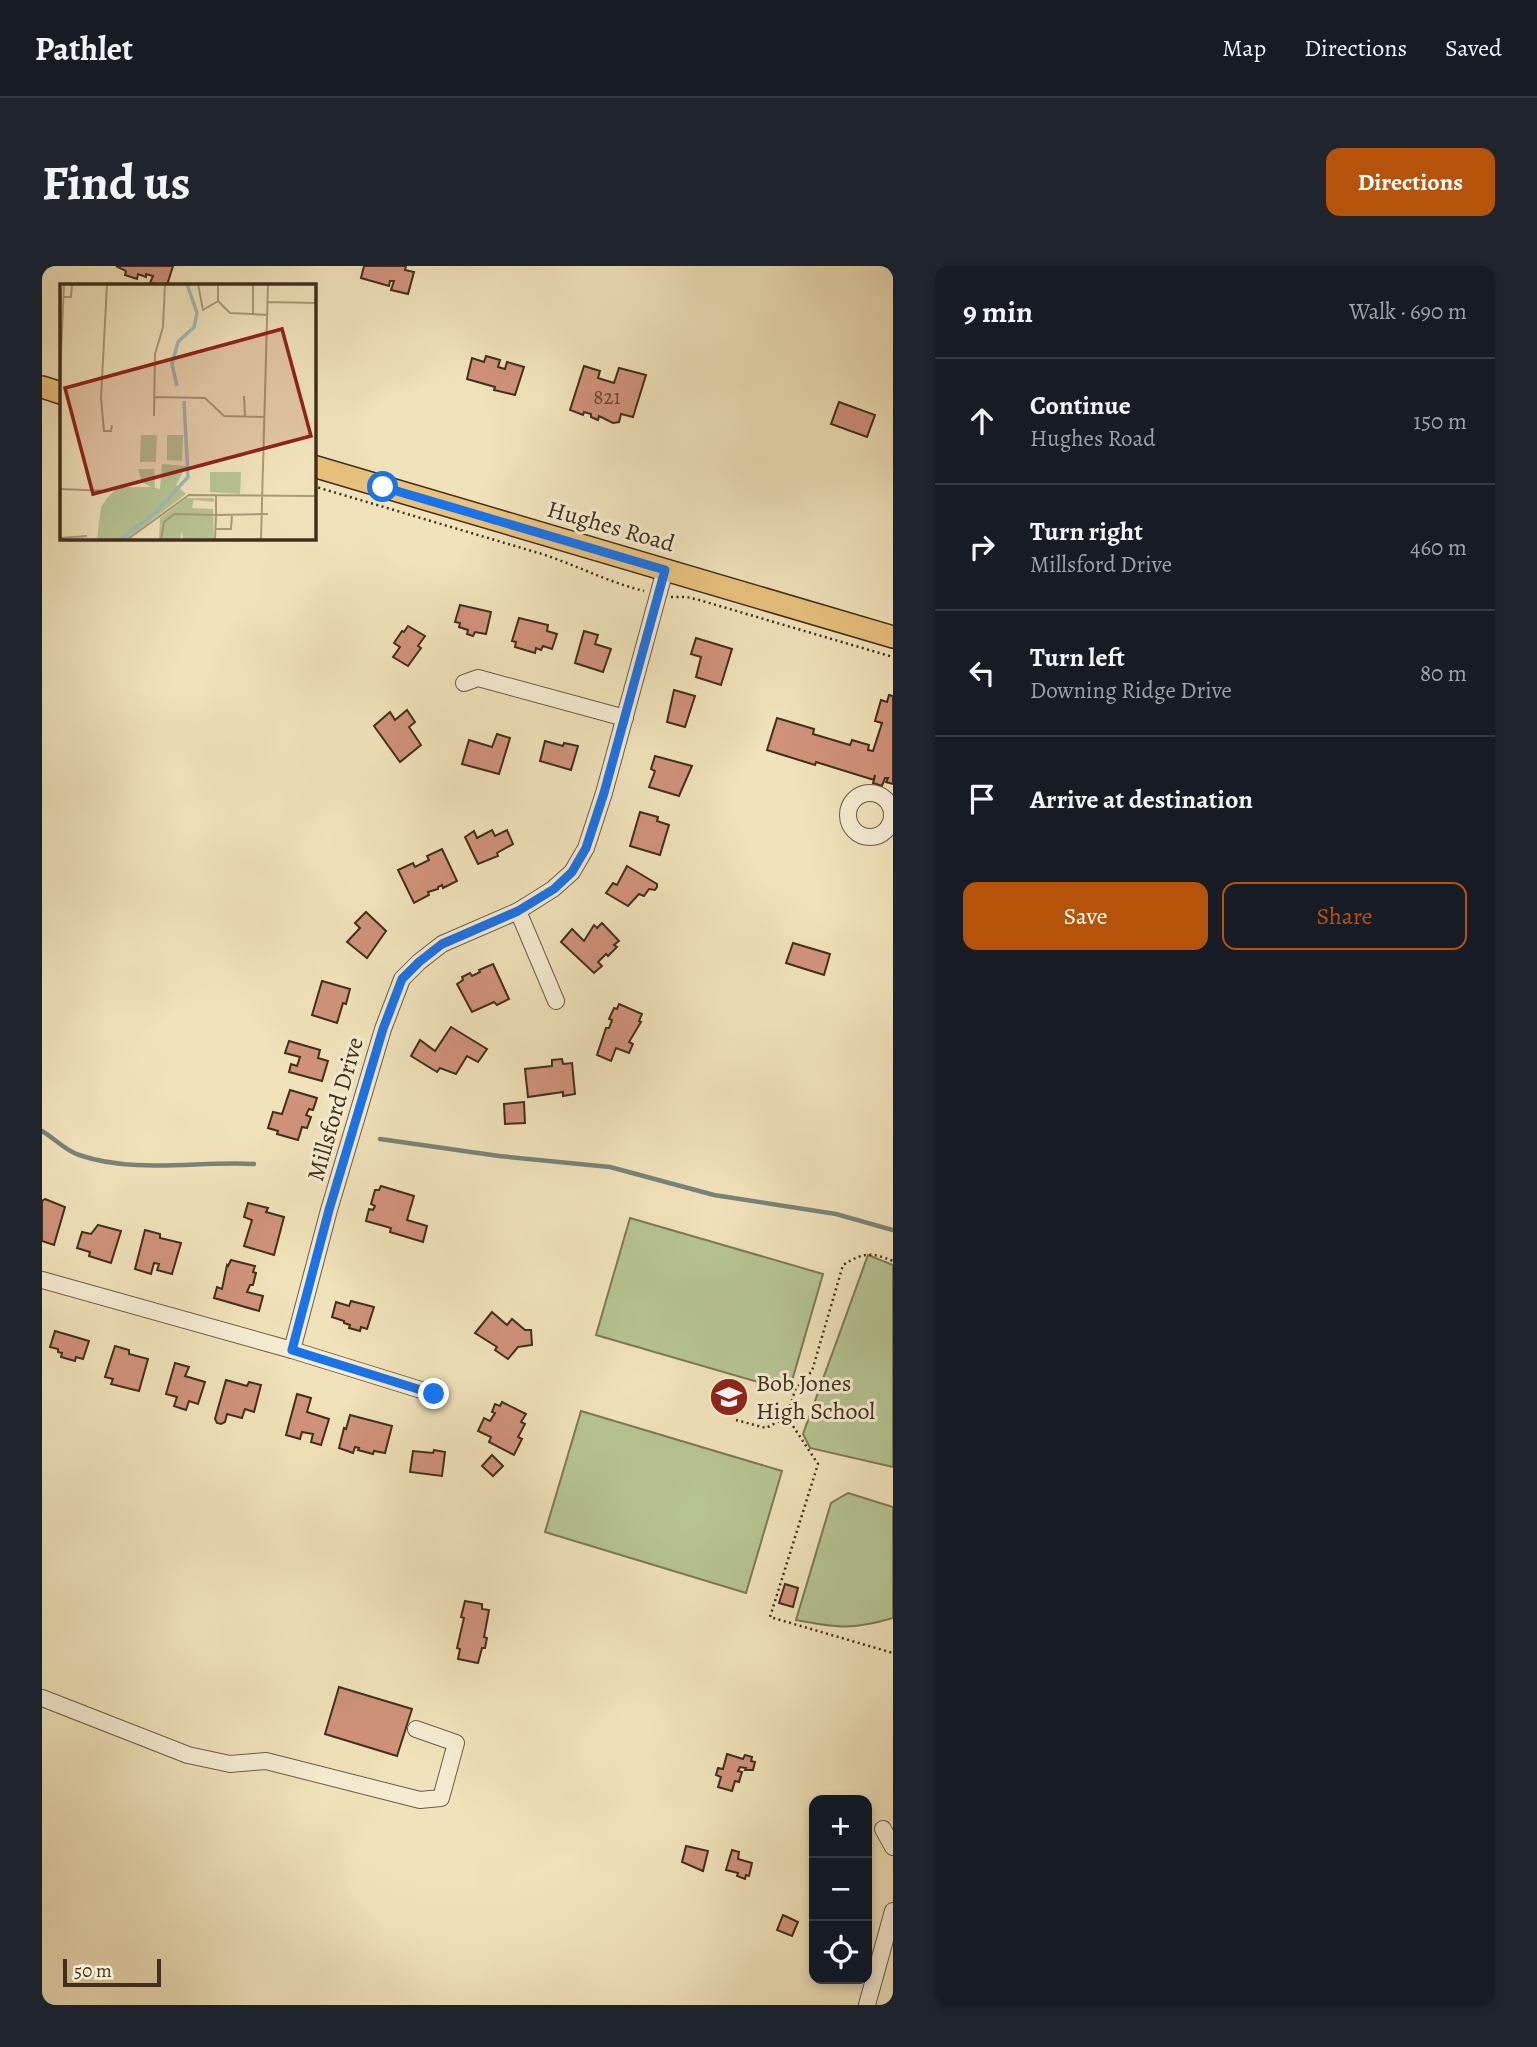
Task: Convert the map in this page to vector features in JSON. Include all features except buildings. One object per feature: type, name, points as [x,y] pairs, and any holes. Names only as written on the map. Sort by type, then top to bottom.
[{"type":"main road","points":[[42,387],[60,393]]},
{"type":"main road","name":"Hughes Road","points":[[315,467],[893,637]]},
{"type":"street","name":"Millsford Drive","points":[[292,1350],[329,1210],[383,1029],[402,979],[442,944],[518,911],[554,889],[572,872],[586,848],[665,570]]},
{"type":"street","points":[[464,683],[478,678],[625,718]]},
{"type":"street","points":[[518,911],[556,1001]]},
{"type":"street","points":[[42,1280],[292,1350],[434,1394]]},
{"type":"street","points":[[42,1698],[188,1755],[230,1764],[266,1761],[419,1800],[441,1798],[456,1743],[416,1729]]},
{"type":"street","points":[[883,1829],[893,1847]]},
{"type":"street","points":[[867,2005],[893,1911]]},
{"type":"path","points":[[315,487],[571,563],[601,578],[646,591]]},
{"type":"path","points":[[672,597],[699,600],[893,657]]},
{"type":"path","points":[[736,1420],[766,1428],[787,1417],[796,1390],[812,1371],[844,1265],[856,1257],[870,1253],[893,1261]]},
{"type":"path","points":[[787,1417],[818,1464],[770,1617],[893,1653]]},
{"type":"green space","points":[[630,1218],[823,1274],[789,1391],[596,1335]]},
{"type":"green space","points":[[868,1255],[893,1265],[893,1467],[810,1448],[803,1434]]},
{"type":"green space","points":[[581,1411],[782,1471],[746,1593],[545,1532]]},
{"type":"green space","points":[[848,1493],[893,1507],[893,1618],[845,1626],[796,1620],[831,1503]]},
{"type":"waterway","points":[[42,1131],[74,1153],[100,1161],[166,1166],[254,1164]]},
{"type":"waterway","points":[[380,1139],[499,1156],[610,1167],[714,1195],[836,1214],[893,1230]]},
{"type":"place","name":"Bob Jones High School","points":[[729,1397]]},
{"type":"route","points":[[383,487],[665,570],[604,793],[586,848],[572,872],[554,889],[518,911],[442,944],[402,979],[383,1029],[329,1210],[292,1350],[434,1394]]}]
